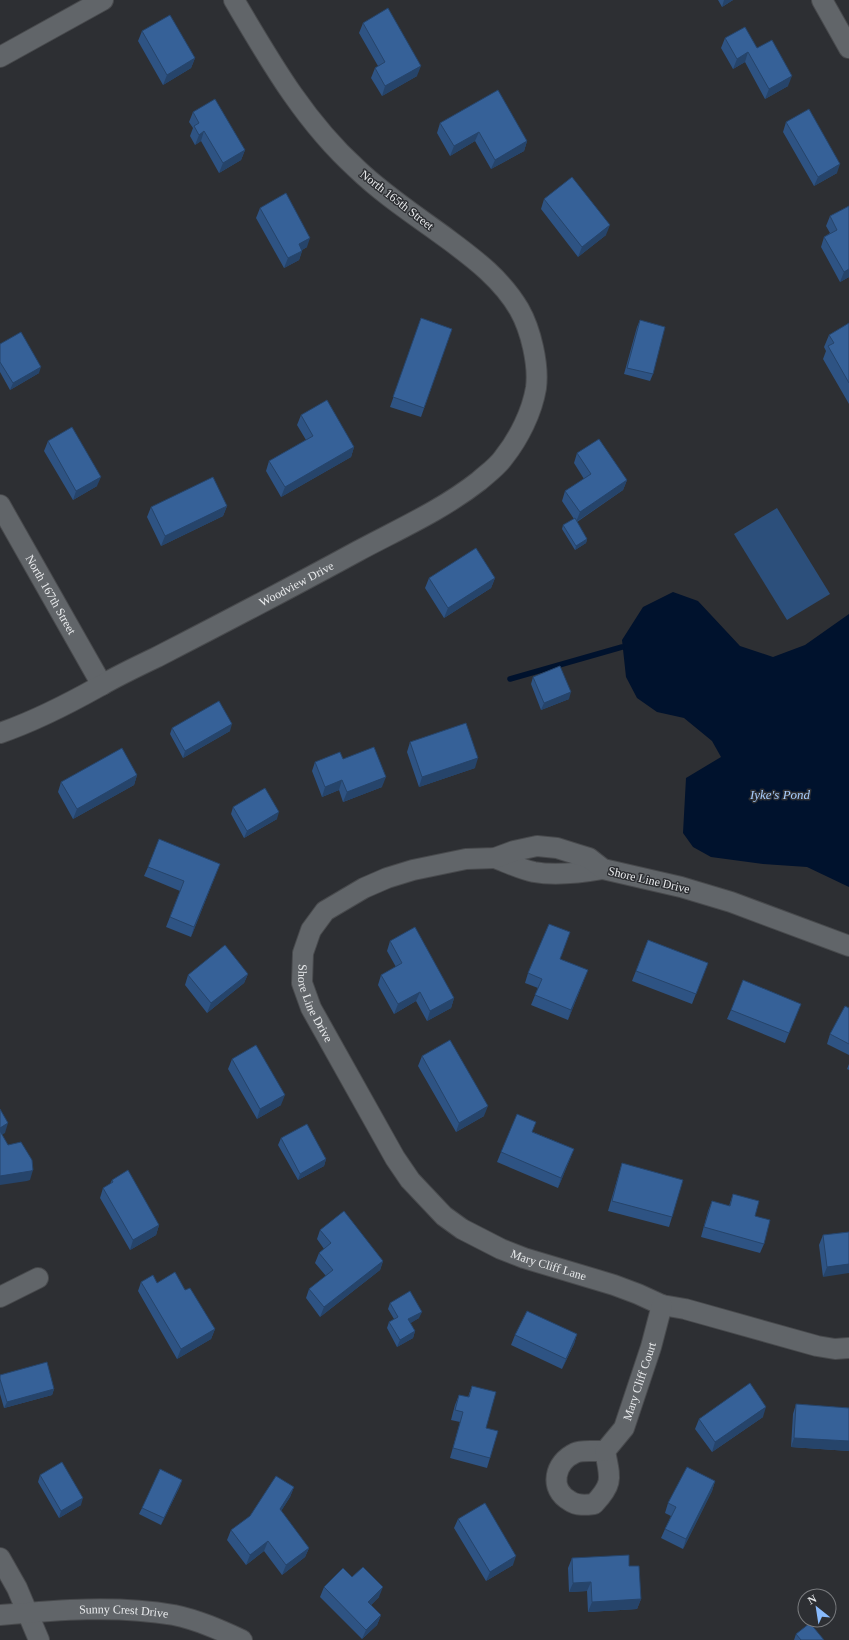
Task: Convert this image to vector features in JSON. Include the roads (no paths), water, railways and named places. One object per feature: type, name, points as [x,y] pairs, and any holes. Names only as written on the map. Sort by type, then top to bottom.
[{"type":"street","points":[[0,57],[103,0]]},
{"type":"street","name":"North 165th Street","points":[[234,0],[288,88],[324,135],[356,168],[383,192],[480,263],[505,288],[520,311],[530,337],[535,361],[536,378]]},
{"type":"street","points":[[822,0],[849,48]]},
{"type":"street","name":"Woodview Drive","points":[[0,733],[33,721],[71,703],[102,684],[262,604],[397,532],[466,490],[504,458],[518,437],[527,418],[536,388],[536,378]]},
{"type":"street","name":"North 167th Street","points":[[0,505],[102,684]]},
{"type":"street","name":"Shore Line Drive","points":[[336,1053],[311,1008],[302,983],[303,953],[311,930],[325,911],[364,888],[387,878],[413,870],[466,859],[495,858],[516,867],[534,872],[580,873],[602,869],[681,887],[731,902],[849,946]]},
{"type":"street","name":"Mary Cliff Lane","points":[[336,1053],[395,1158],[410,1180],[444,1216],[462,1229],[501,1249],[524,1258],[614,1285],[638,1294],[662,1306],[685,1309],[817,1346],[849,1348]]},
{"type":"street","points":[[0,1297],[38,1278]]},
{"type":"street","name":"Mary Cliff Court","points":[[605,1451],[624,1428],[651,1347],[662,1306]]},
{"type":"street","points":[[0,1558],[17,1588],[39,1640]]},
{"type":"street","name":"Sunny Crest Drive","points":[[0,1615],[92,1609],[140,1611],[174,1615],[214,1627],[242,1640]]},
{"type":"water","name":"Iyke's Pond","points":[[673,592],[698,601],[740,646],[773,657],[805,645],[849,614],[849,887],[807,867],[763,864],[711,857],[693,847],[683,833],[686,778],[721,757],[712,741],[684,718],[657,712],[637,698],[626,677],[622,640],[643,607]]},
{"type":"waterway","points":[[510,679],[622,647]]}]
